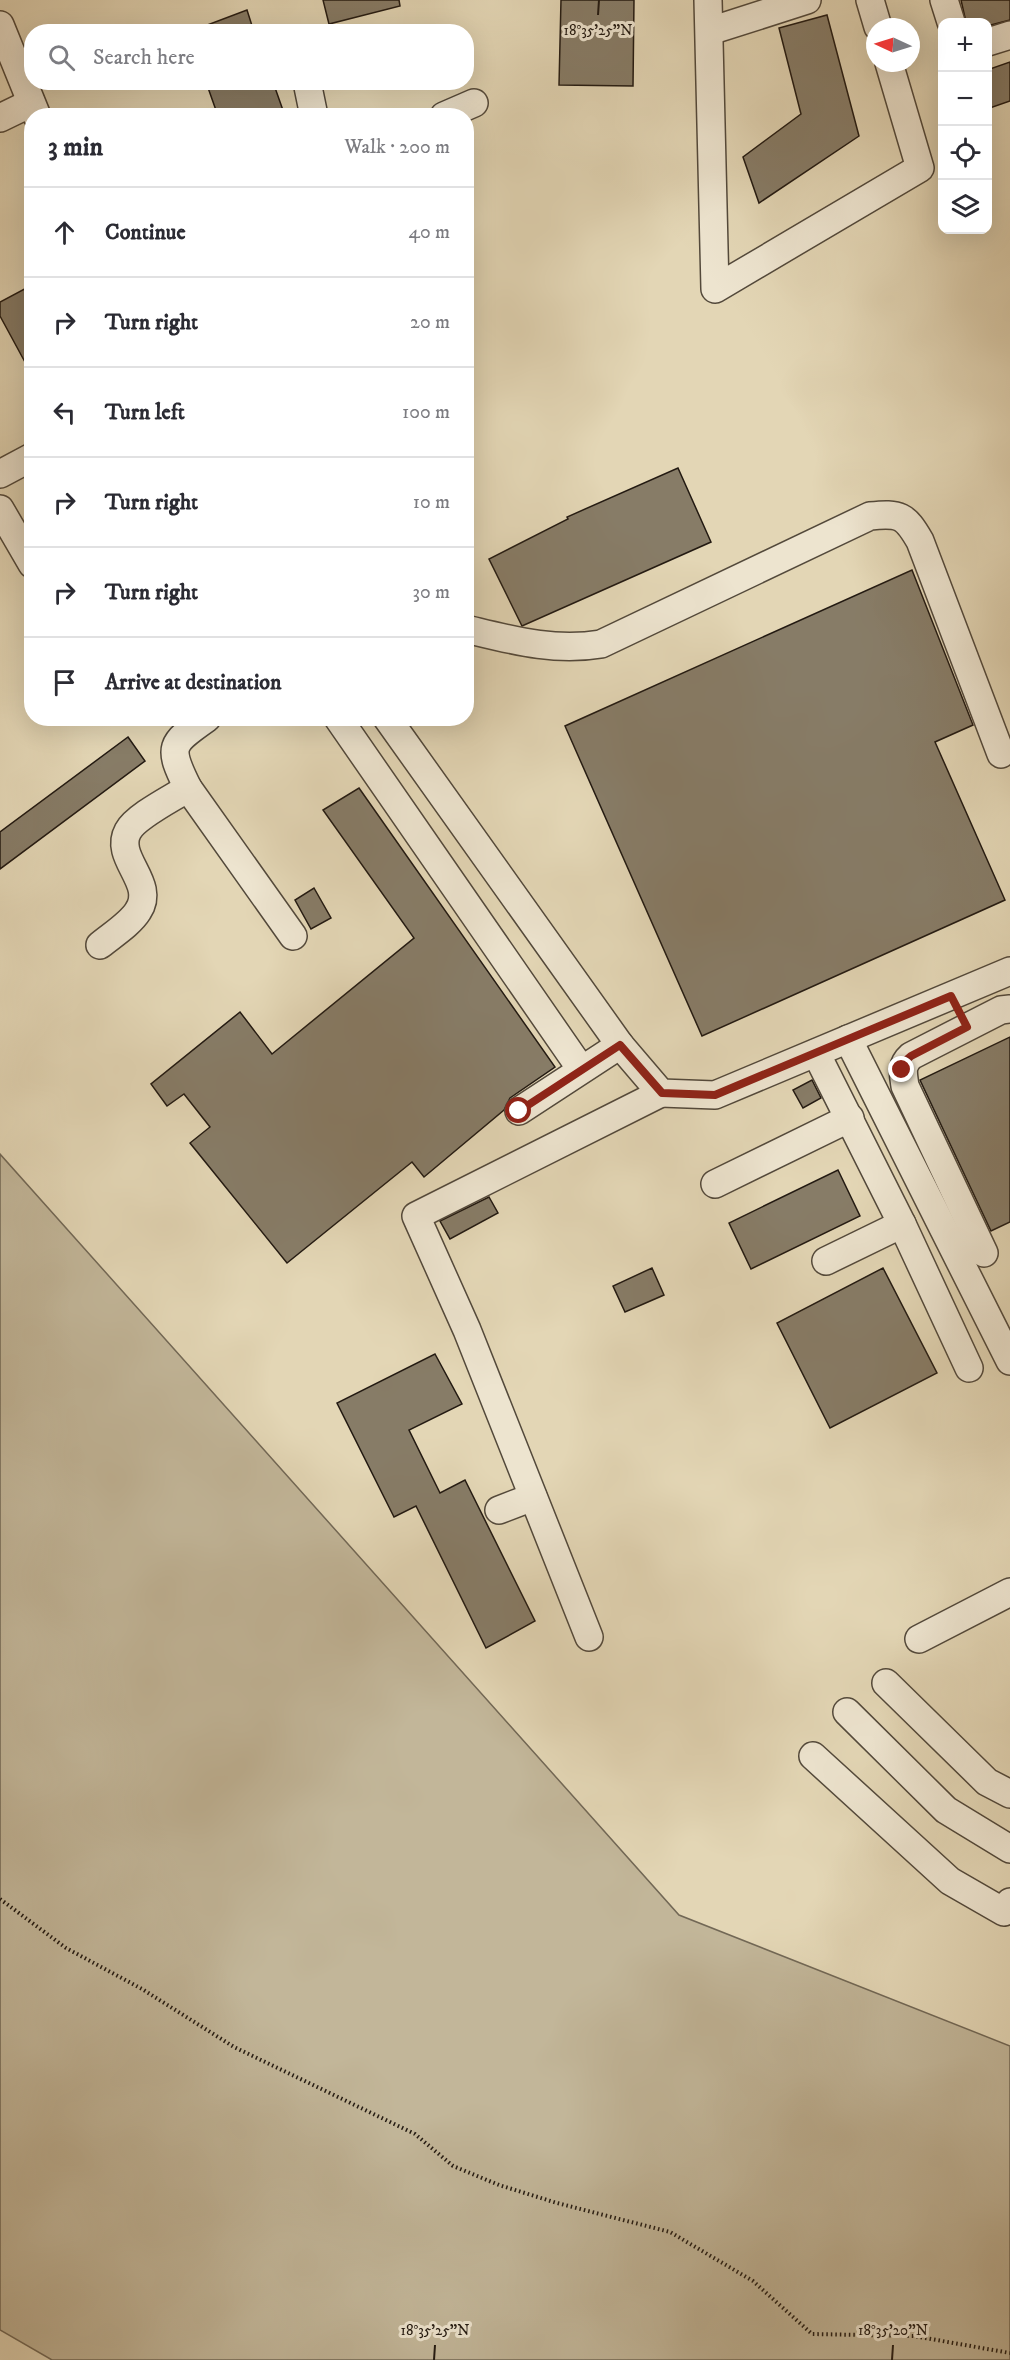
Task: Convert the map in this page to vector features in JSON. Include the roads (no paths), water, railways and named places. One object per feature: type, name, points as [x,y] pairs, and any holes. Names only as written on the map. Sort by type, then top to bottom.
[{"type":"street","points":[[708,0],[715,289],[920,168],[892,72]]},
{"type":"street","points":[[710,32],[807,0]]},
{"type":"street","points":[[870,0],[875,18]]},
{"type":"street","points":[[944,0],[950,18]]},
{"type":"street","points":[[0,24],[24,84]]},
{"type":"street","points":[[992,40],[1010,35]]},
{"type":"street","points":[[26,90],[34,108]]},
{"type":"street","points":[[309,90],[312,108]]},
{"type":"street","points":[[462,108],[474,103]]},
{"type":"street","points":[[0,118],[24,112]]},
{"type":"street","points":[[0,474],[24,461]]},
{"type":"street","points":[[0,509],[24,550]]},
{"type":"street","points":[[474,631],[530,644],[574,648],[601,644],[870,516],[892,514],[908,520],[920,541],[1001,754]]},
{"type":"street","points":[[196,726],[184,735],[175,747],[176,764],[188,788],[293,936]]},
{"type":"street","points":[[344,726],[581,1069]]},
{"type":"street","points":[[393,726],[620,1045],[662,1093]]},
{"type":"street","points":[[100,945],[138,911],[142,900],[138,877],[125,852],[124,841],[128,830],[136,822],[188,788]]},
{"type":"street","points":[[590,1636],[467,1330],[416,1216],[662,1093],[715,1095],[1010,971]]},
{"type":"street","points":[[951,996],[967,1027]]},
{"type":"street","points":[[984,1253],[905,1086],[902,1070],[904,1062],[911,1056],[967,1027],[1010,1009]]},
{"type":"street","points":[[848,1039],[1010,1361]]},
{"type":"street","points":[[519,1111],[620,1045]]},
{"type":"street","points":[[816,1053],[902,1224],[969,1368]]},
{"type":"street","points":[[716,1185],[850,1118]]},
{"type":"street","points":[[826,1261],[902,1224]]},
{"type":"street","points":[[499,1510],[533,1497]]},
{"type":"street","points":[[919,1639],[1010,1592]]},
{"type":"street","points":[[886,1683],[987,1782],[1010,1794]]},
{"type":"street","points":[[848,1712],[946,1810],[1010,1850]]},
{"type":"street","points":[[813,1756],[950,1881],[1004,1912],[1010,1902]]}]
